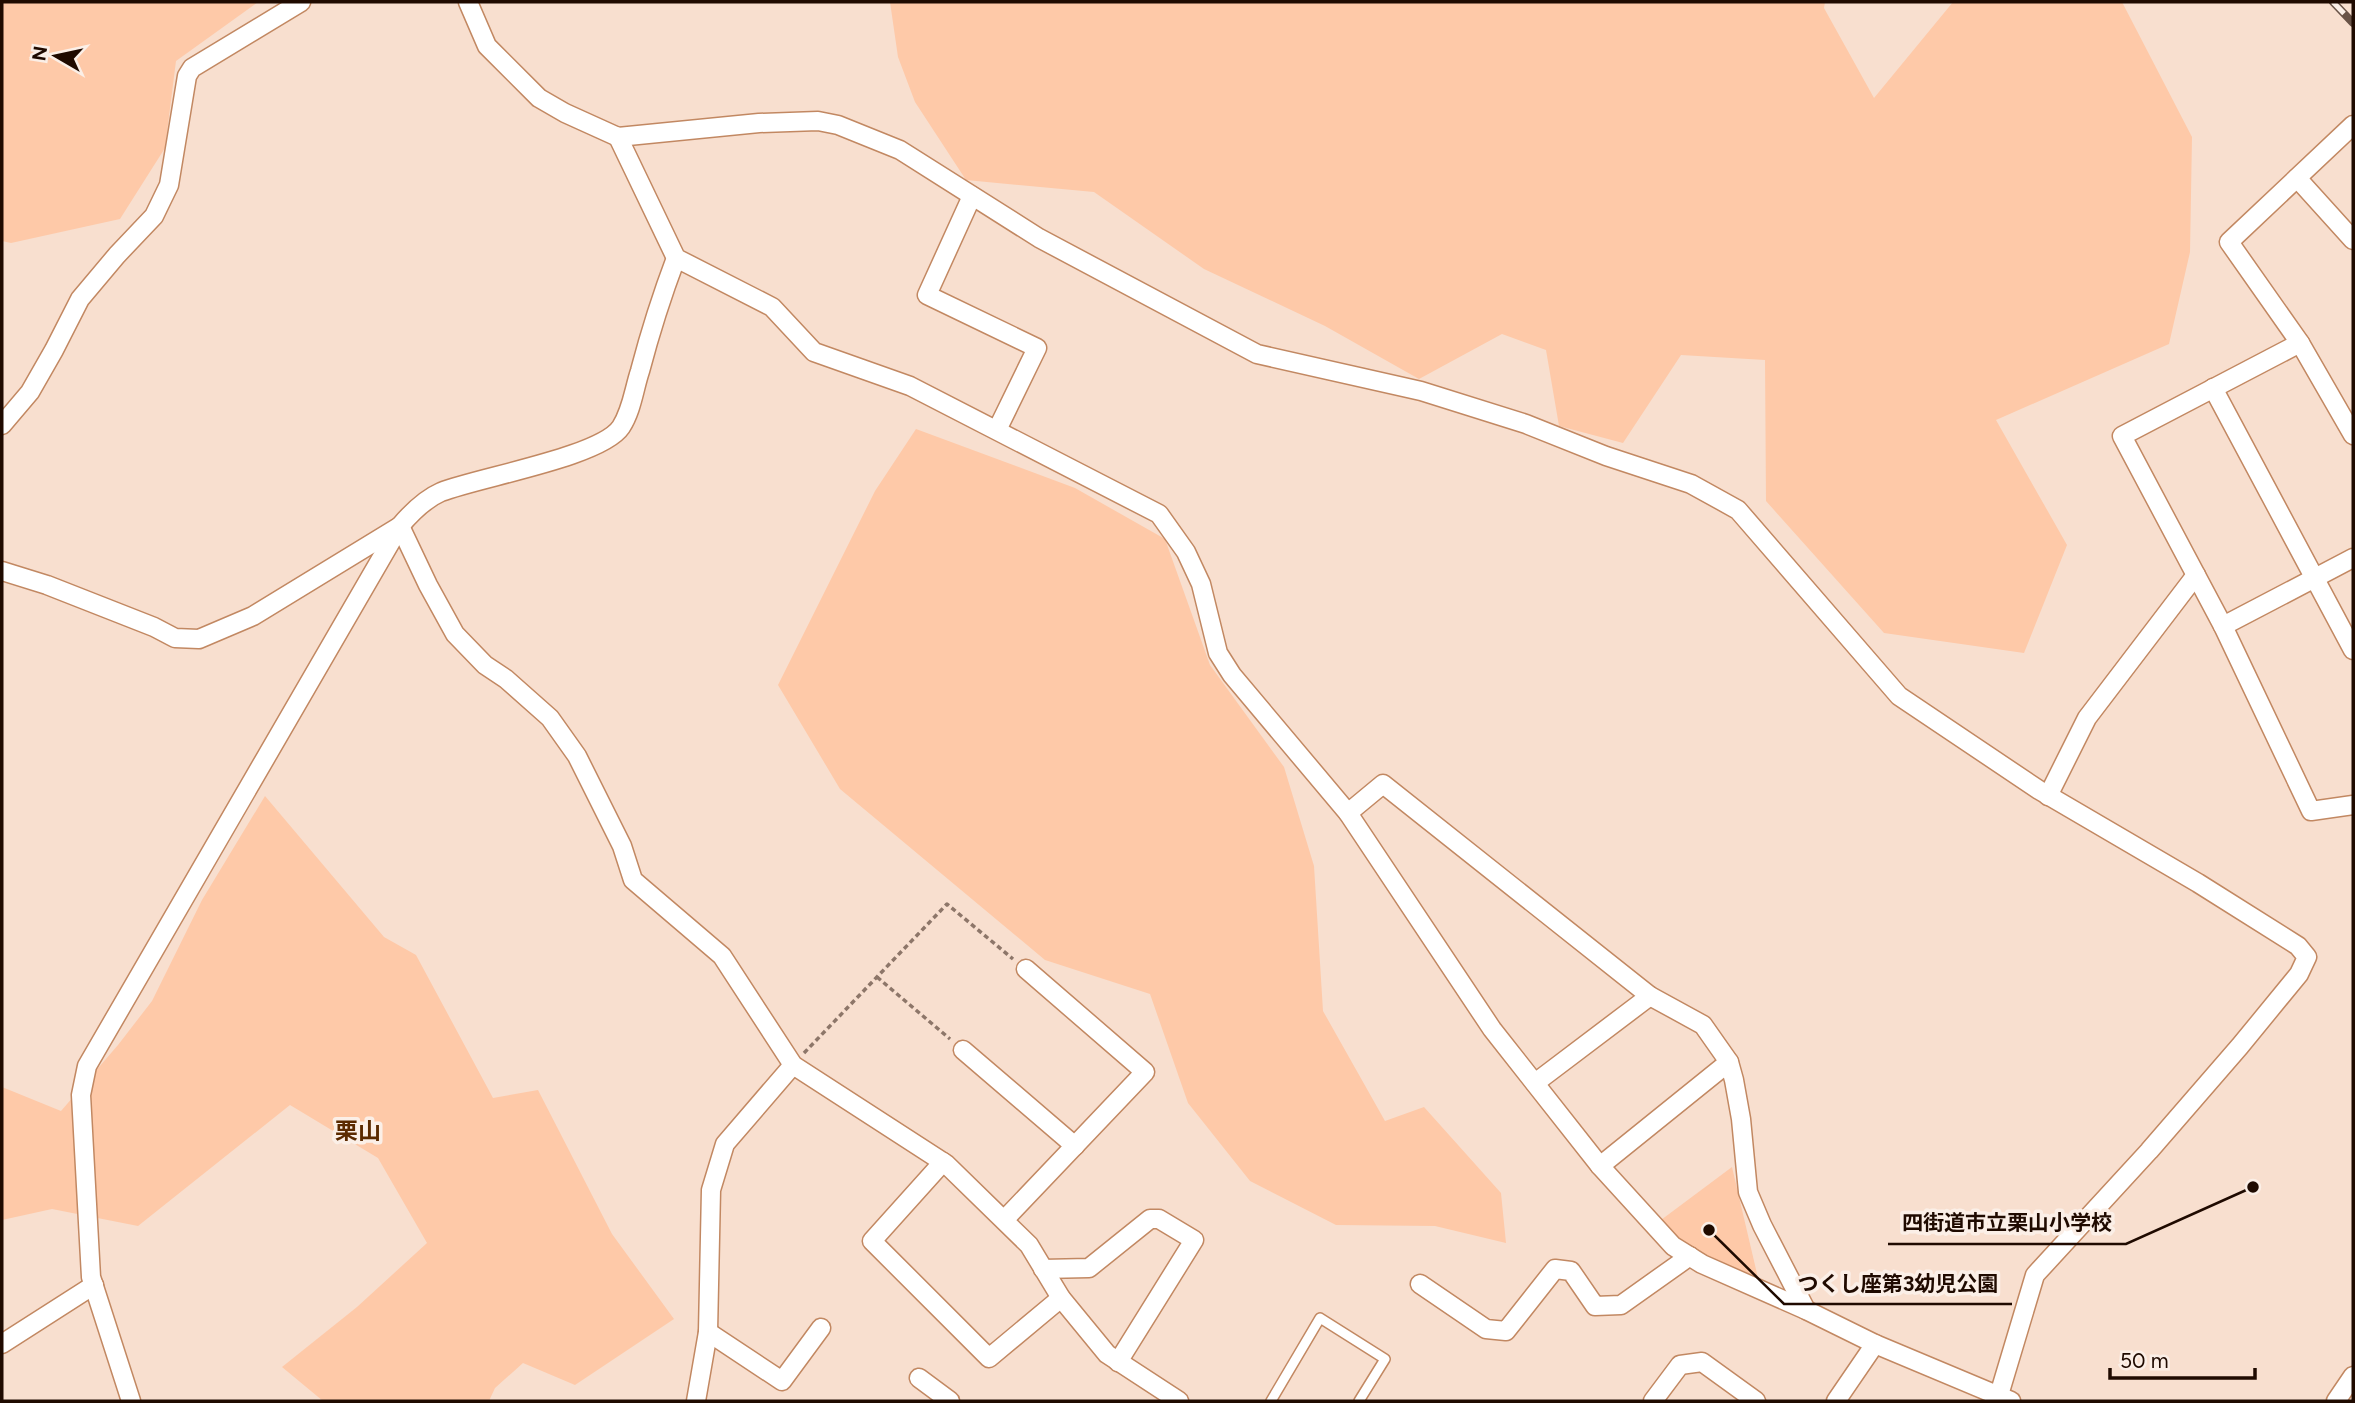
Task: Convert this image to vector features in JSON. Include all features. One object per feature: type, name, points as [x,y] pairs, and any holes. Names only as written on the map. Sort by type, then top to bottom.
[{"type":"street","points":[[2,425],[30,392],[80,299],[154,216],[169,185],[187,76],[192,68],[301,2]]},
{"type":"street","points":[[468,2],[487,46],[539,98],[618,137],[759,123],[818,121],[838,124],[900,150],[1039,238],[1257,354],[1420,391],[1526,424],[1606,456],[1691,484],[1738,510],[1899,696],[2048,796],[2298,946],[2307,957],[2299,974],[2149,1151],[2035,1275],[2005,1398],[1875,1344],[1702,1264],[1673,1246],[1600,1166],[1492,1029],[1348,813],[1232,675],[1218,653],[1201,584],[1186,552],[1159,514],[909,386],[814,352],[772,307],[677,258],[618,137]]},
{"type":"street","points":[[2353,125],[2229,242],[2300,342],[2353,435]]},
{"type":"street","points":[[2297,178],[2353,240]]},
{"type":"street","points":[[972,196],[926,295],[1037,348],[997,430]]},
{"type":"street","points":[[131,1401],[91,1277],[81,1095],[87,1066],[400,526],[411,513],[440,493],[554,460],[604,442],[620,429],[629,411],[677,258]]},
{"type":"street","points":[[2300,342],[2122,436],[2223,626],[2311,811],[2353,804]]},
{"type":"street","points":[[2213,388],[2353,650]]},
{"type":"street","points":[[2,570],[154,627],[175,638],[199,639],[253,616],[400,526]]},
{"type":"street","points":[[400,526],[455,634],[485,665],[550,718],[577,756],[622,846],[633,880],[722,956],[793,1065],[943,1162],[1029,1245],[1061,1298],[1107,1354],[1155,1395],[1179,1401]]},
{"type":"street","points":[[2223,626],[2353,558]]},
{"type":"street","points":[[2048,796],[2087,719],[2196,575]]},
{"type":"street","points":[[1348,813],[1383,784],[1650,996],[1703,1025],[1729,1062],[1741,1119],[1748,1192],[1806,1310]]},
{"type":"street","points":[[1005,1219],[1145,1072],[1026,969]]},
{"type":"street","points":[[1535,1083],[1650,996]]},
{"type":"street","points":[[963,1050],[1075,1146]]},
{"type":"street","points":[[1600,1166],[1729,1062]]},
{"type":"street","points":[[696,1401],[708,1332],[711,1190],[725,1144],[793,1065]]},
{"type":"street","points":[[943,1162],[872,1241],[989,1357],[1061,1298]]},
{"type":"street","points":[[1044,1269],[1089,1268],[1150,1219],[1159,1219],[1194,1240],[1118,1362]]},
{"type":"street","points":[[1420,1284],[1486,1329],[1506,1331],[1555,1269],[1571,1271],[1595,1306],[1621,1306],[1690,1256]]},
{"type":"street","points":[[2,1344],[94,1285]]},
{"type":"street","points":[[708,1332],[782,1381],[821,1328]]},
{"type":"street","points":[[1836,1401],[1875,1344]]},
{"type":"street","points":[[1653,1401],[1680,1365],[1702,1362],[1756,1401]]},
{"type":"street","points":[[2336,1401],[2353,1376]]},
{"type":"street","points":[[919,1378],[950,1401]]},
{"type":"lane","points":[[1271,1401],[1320,1318],[1385,1359],[1359,1401]]},
{"type":"path","points":[[793,1065],[947,904],[1026,969]]},
{"type":"path","points":[[877,977],[963,1050]]},
{"type":"shaded area","points":[[2,2],[258,2],[176,61],[165,148],[120,219],[11,243],[2,241]]},
{"type":"shaded area","points":[[890,2],[1825,2],[1824,8],[1874,98],[1953,2],[2122,2],[2192,137],[2190,252],[2169,344],[1996,420],[2067,545],[2024,653],[1884,633],[1766,501],[1765,360],[1681,355],[1623,443],[1559,426],[1546,350],[1502,334],[1419,379],[1325,326],[1204,269],[1094,192],[966,180],[915,102],[898,57]]},
{"type":"shaded area","points":[[916,429],[1075,488],[1165,539],[1210,665],[1284,767],[1314,866],[1323,1011],[1385,1121],[1424,1107],[1501,1193],[1506,1243],[1435,1226],[1336,1225],[1250,1181],[1188,1103],[1150,994],[1045,960],[840,789],[778,685],[875,491]]},
{"type":"shaded area","points":[[265,796],[384,937],[416,955],[493,1098],[538,1090],[612,1234],[674,1319],[575,1385],[523,1363],[495,1388],[489,1401],[323,1401],[282,1367],[357,1307],[427,1243],[378,1158],[290,1105],[138,1226],[52,1209],[2,1220],[2,1087],[61,1111],[152,1001],[202,900]]},
{"type":"shaded area","points":[[1732,1167],[1758,1278],[1702,1254],[1681,1241],[1661,1220]]},
{"type":"railway","points":[[2333,2],[2353,23]]},
{"type":"place","name":"四街道市立栗山小学校","points":[[2253,1187]]},
{"type":"place","name":"つくし座第3幼児公園","points":[[1709,1230]]},
{"type":"district","name":"栗山","points":[[358,1131]]}]
